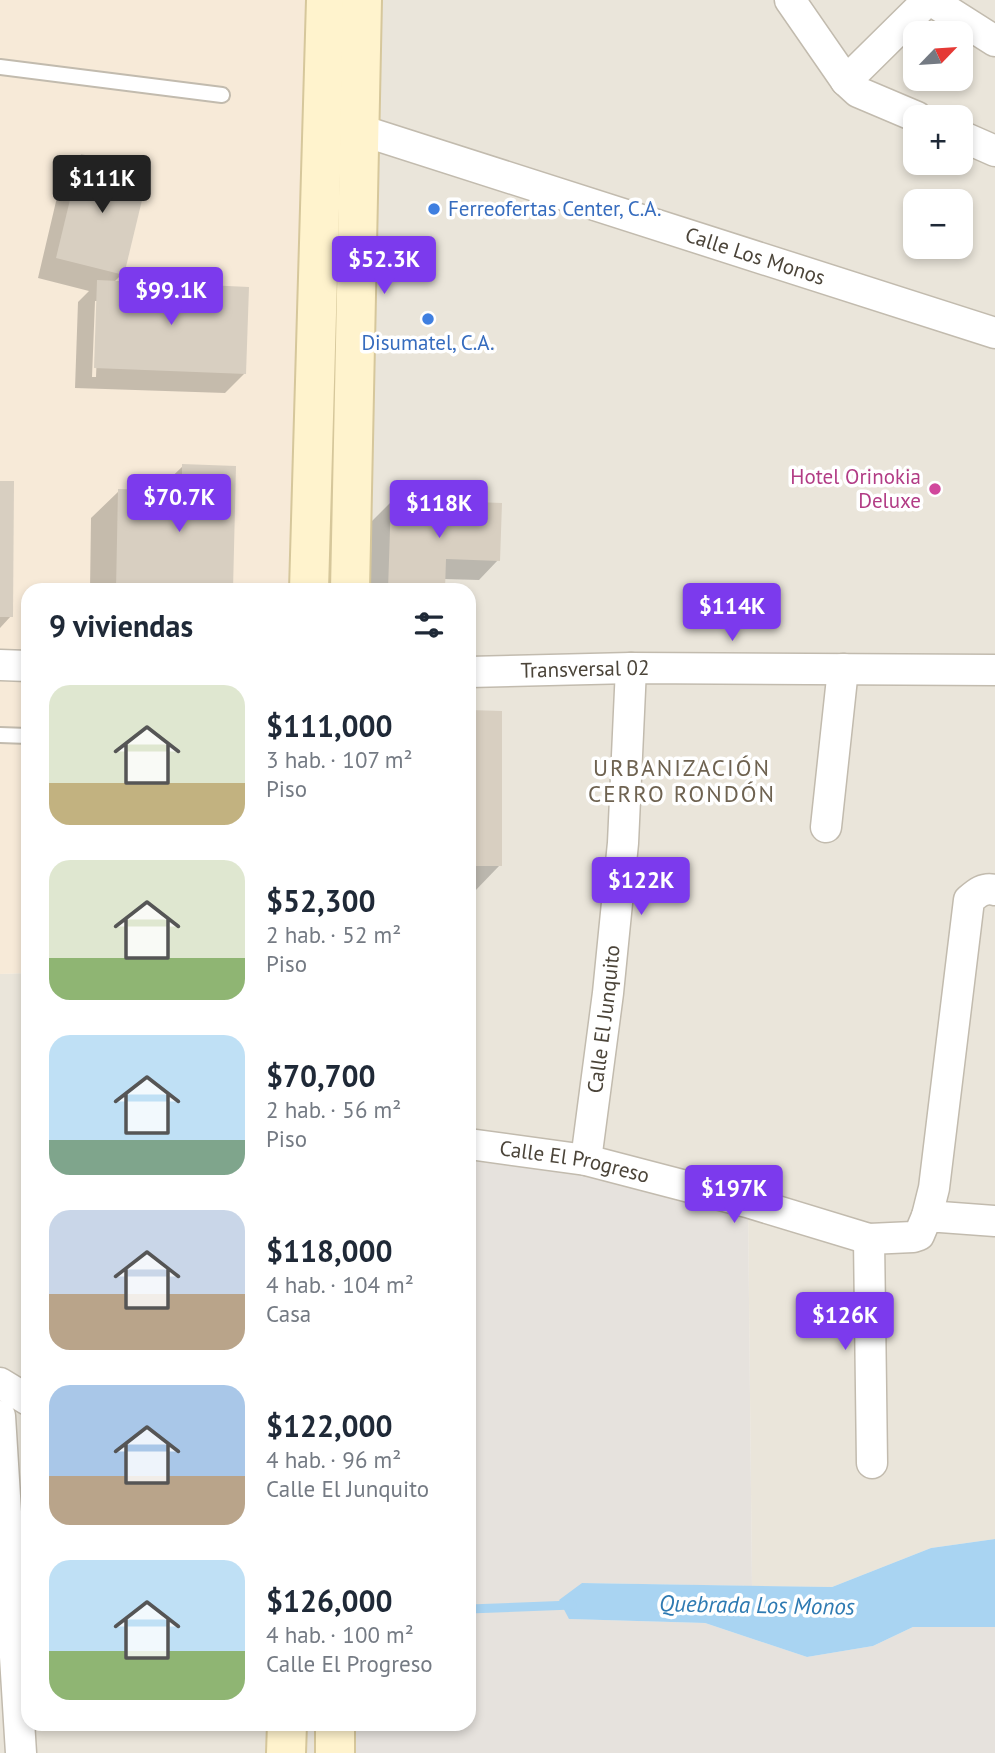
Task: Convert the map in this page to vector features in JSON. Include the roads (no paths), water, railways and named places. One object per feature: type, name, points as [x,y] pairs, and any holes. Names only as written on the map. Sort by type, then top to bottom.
[{"type":"main road","points":[[309,583],[326,0]]},
{"type":"main road","points":[[350,583],[357,129],[362,0]]},
{"type":"main road","points":[[286,1753],[287,1731]]},
{"type":"main road","points":[[335,1731],[335,1753]]},
{"type":"street","points":[[790,0],[846,81],[858,92],[903,111]]},
{"type":"street","points":[[846,81],[927,1],[932,1],[995,41]]},
{"type":"street","name":"Calle Los Monos","points":[[357,129],[995,333]]},
{"type":"street","points":[[973,141],[995,151]]},
{"type":"street","points":[[0,665],[21,666]]},
{"type":"street","name":"Transversal 02","points":[[476,672],[631,668],[995,670]]},
{"type":"street","name":"Calle El Junquito","points":[[586,1160],[623,843],[631,668]]},
{"type":"street","points":[[826,827],[843,669]]},
{"type":"street","points":[[992,889],[978,892],[969,900],[934,1188],[928,1216],[995,1221]]},
{"type":"street","name":"Calle El Progreso","points":[[476,1145],[586,1160],[747,1202],[869,1239],[919,1235],[928,1216]]},
{"type":"street","points":[[869,1239],[872,1463]]},
{"type":"street","points":[[0,1383],[21,1396]]},
{"type":"street","points":[[0,1416],[21,1753]]},
{"type":"lane","points":[[0,67],[222,95]]},
{"type":"lane","points":[[0,735],[21,736]]},
{"type":"water","points":[[995,1539],[995,1627],[913,1627],[873,1646],[807,1657],[705,1623],[569,1619],[559,1600],[582,1583],[832,1587],[931,1548]]},
{"type":"waterway","name":"Quebrada Los Monos","points":[[476,1609],[572,1605]]},
{"type":"place","name":"Ferreofertas Center, C.A.","points":[[434,209]]},
{"type":"place","name":"Disumatel, C.A.","points":[[428,319]]},
{"type":"place","name":"Hotel Orinokia Deluxe","points":[[935,489]]},
{"type":"district","name":"URBANIZACIÓN CERRO RONDÓN","points":[[682,781]]}]
